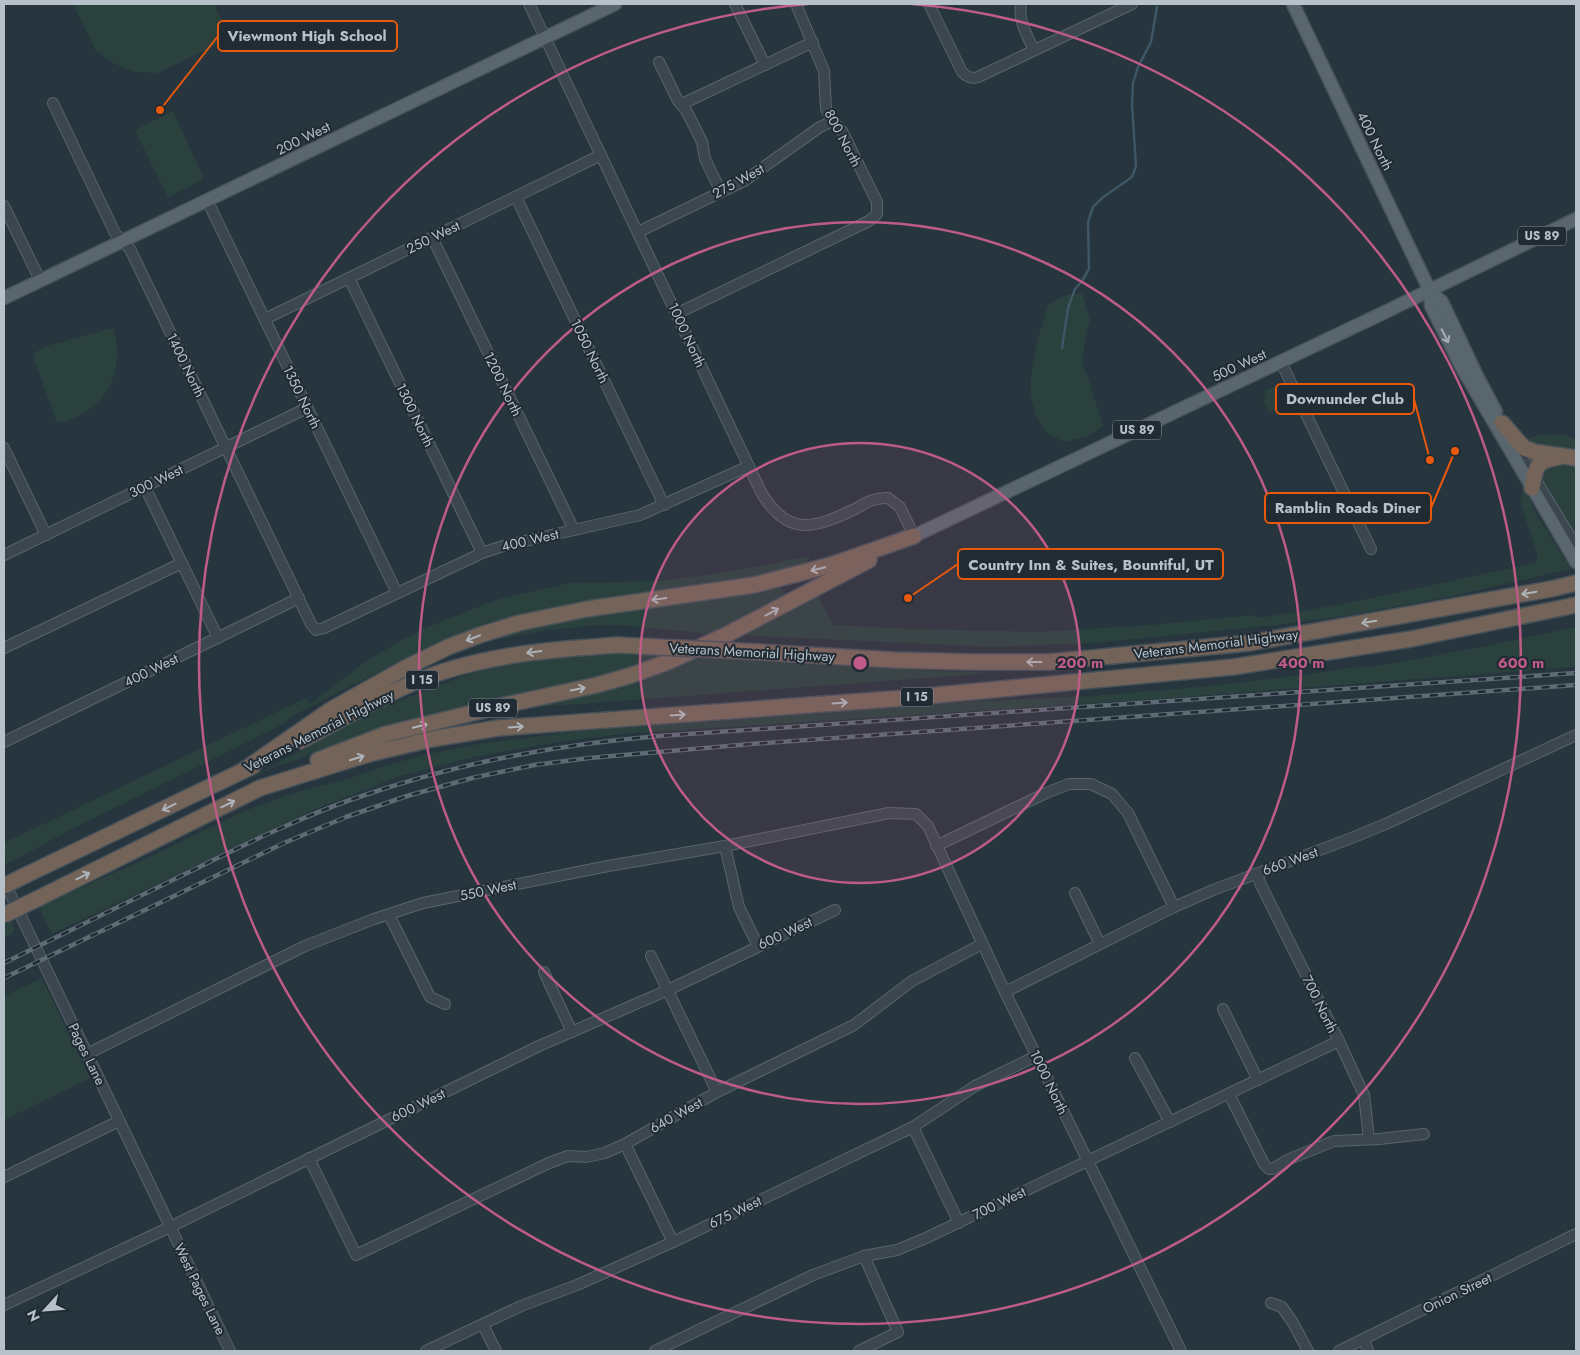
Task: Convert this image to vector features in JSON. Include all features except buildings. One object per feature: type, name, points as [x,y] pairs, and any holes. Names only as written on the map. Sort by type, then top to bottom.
[{"type":"highway","points":[[1502,423],[1524,448],[1535,452],[1571,457]]},
{"type":"highway","points":[[1533,483],[1539,463],[1547,459],[1571,457]]},
{"type":"highway","name":"US 89","points":[[244,770],[332,709],[405,668],[448,647],[480,635],[519,623],[587,609],[754,585],[831,565],[914,536]]},
{"type":"highway","name":"US 89","points":[[260,788],[314,762],[386,734],[597,685],[670,661],[754,621],[914,536]]},
{"type":"highway","name":"Veterans Memorial Highway","points":[[4,886],[244,770],[406,686],[447,670],[504,656],[552,649],[618,645],[894,660],[1049,662],[1249,643],[1454,607],[1576,583]]},
{"type":"highway","name":"Veterans Memorial Highway","points":[[4,915],[260,788],[369,754],[432,739],[498,728],[906,698],[1233,666],[1411,639],[1576,605]]},
{"type":"main road","name":"200 West","points":[[4,298],[615,4]]},
{"type":"main road","name":"400 North","points":[[1292,4],[1430,291],[1442,302],[1477,376],[1502,423]]},
{"type":"main road","name":"500 West","points":[[914,536],[1430,291],[1576,219]]},
{"type":"main road","name":"400 North","points":[[1430,291],[1431,306],[1462,368],[1533,483],[1574,554]]},
{"type":"street","name":"1000 North","points":[[529,4],[676,314],[769,504],[788,521],[799,524],[818,524],[829,521],[874,499],[888,498],[900,507],[914,536]]},
{"type":"street","points":[[735,4],[765,65]]},
{"type":"street","name":"800 North","points":[[676,314],[869,220],[877,214],[877,202],[842,131],[826,109],[824,71],[796,4]]},
{"type":"street","points":[[929,4],[964,74],[969,78],[978,77],[1132,4]]},
{"type":"street","points":[[1021,4],[1020,19],[1034,50]]},
{"type":"street","points":[[682,104],[813,42]]},
{"type":"street","points":[[659,62],[678,101],[686,110],[702,142],[705,159],[720,192]]},
{"type":"street","name":"1400 North","points":[[53,103],[115,233],[130,249],[311,624],[316,630]]},
{"type":"street","name":"275 West","points":[[638,232],[750,177],[820,126],[833,121]]},
{"type":"street","name":"250 West","points":[[265,319],[601,155]]},
{"type":"street","name":"1050 North","points":[[516,197],[664,505]]},
{"type":"street","name":"1350 North","points":[[207,200],[397,593]]},
{"type":"street","points":[[4,206],[40,280]]},
{"type":"street","name":"1200 North","points":[[432,238],[574,530]]},
{"type":"street","name":"1300 North","points":[[349,278],[482,552]]},
{"type":"street","points":[[1281,362],[1371,549]]},
{"type":"street","name":"300 West","points":[[4,555],[307,408]]},
{"type":"street","name":"400 North","points":[[1502,423],[1533,483]]},
{"type":"street","points":[[4,448],[46,535]]},
{"type":"street","name":"400 West","points":[[316,630],[324,628],[482,552],[640,516],[749,466]]},
{"type":"street","points":[[145,486],[218,638]]},
{"type":"street","points":[[4,648],[182,562]]},
{"type":"street","name":"400 West","points":[[4,742],[299,598]]},
{"type":"street","name":"660 West","points":[[1005,992],[1174,908],[1221,887],[1349,839],[1576,735]]},
{"type":"street","points":[[936,846],[1054,790],[1069,784],[1091,784],[1112,794],[1128,813],[1174,908]]},
{"type":"street","name":"550 West","points":[[87,1054],[305,946],[374,919],[424,903],[524,882],[725,846],[889,813],[916,814]]},
{"type":"street","name":"1000 North","points":[[916,814],[928,826],[1005,992],[1181,1351]]},
{"type":"street","points":[[725,846],[739,907],[758,946]]},
{"type":"street","name":"700 North","points":[[1257,874],[1364,1095],[1369,1139]]},
{"type":"street","name":"Pages Lane","points":[[4,881],[170,1227]]},
{"type":"street","points":[[1075,892],[1100,944]]},
{"type":"street","name":"600 West","points":[[4,1305],[170,1227],[539,1046],[668,990],[835,910]]},
{"type":"street","points":[[389,914],[430,997],[445,1004]]},
{"type":"street","name":"640 West","points":[[309,1158],[356,1255],[549,1163],[568,1156],[605,1153],[625,1144],[717,1092],[854,1026],[912,981],[982,944]]},
{"type":"street","points":[[651,956],[717,1092]]},
{"type":"street","points":[[544,972],[572,1032]]},
{"type":"street","points":[[1223,1009],[1258,1080]]},
{"type":"street","name":"700 West","points":[[655,1351],[813,1276],[864,1256],[897,1250],[959,1222],[1339,1041]]},
{"type":"street","name":"675 West","points":[[426,1351],[521,1306],[578,1285],[673,1242],[912,1127],[975,1086],[1036,1056]]},
{"type":"street","points":[[1136,1058],[1170,1122]]},
{"type":"street","points":[[1229,1094],[1264,1164],[1269,1169],[1273,1169],[1287,1160],[1334,1141],[1424,1134]]},
{"type":"street","points":[[4,1177],[119,1120]]},
{"type":"street","points":[[912,1127],[959,1222]]},
{"type":"street","points":[[625,1144],[673,1242]]},
{"type":"street","name":"West Pages Lane","points":[[170,1227],[230,1351]]},
{"type":"street","name":"Onion Street","points":[[1339,1351],[1576,1234]]},
{"type":"street","points":[[859,1351],[898,1332],[864,1256]]},
{"type":"street","points":[[1271,1303],[1282,1306],[1308,1351]]},
{"type":"street","points":[[483,1325],[496,1351]]},
{"type":"street","points":[[1364,1339],[1368,1351]]},
{"type":"green space","points":[[73,4],[214,4],[230,38],[158,73],[134,72],[115,64],[96,51]]},
{"type":"green space","points":[[173,111],[204,179],[168,197],[135,130]]},
{"type":"green space","points":[[1082,293],[1090,320],[1085,338],[1082,362],[1103,426],[1088,436],[1065,442],[1048,434],[1037,418],[1030,394],[1032,368],[1039,334],[1048,305],[1065,295]]},
{"type":"green space","points":[[113,328],[117,345],[117,361],[114,376],[108,389],[88,411],[57,423],[34,359],[34,353],[50,345]]},
{"type":"green space","points":[[1273,387],[1282,390],[1286,399],[1281,402],[1283,406],[1269,413],[1263,400],[1266,398],[1264,391]]},
{"type":"green space","points":[[1541,434],[1566,435],[1576,439],[1576,451],[1520,442]]},
{"type":"green space","points":[[1551,461],[1576,463],[1576,535],[1540,479],[1540,473]]},
{"type":"green space","points":[[1523,484],[1536,513],[1571,569],[1448,597],[1344,616],[1276,625],[1094,643],[994,647],[737,635],[818,596],[833,625],[1038,632],[1151,625],[1252,615],[1259,618],[1349,603],[1535,563],[1538,556],[1520,502]]},
{"type":"green space","points":[[811,557],[804,565],[772,575],[555,608],[530,613],[482,629],[479,626],[387,668],[296,714],[283,724],[80,825],[7,864],[4,858],[4,843],[306,698],[310,704],[365,662],[395,644],[423,629],[480,606],[503,598],[570,583],[659,581],[726,572],[790,559]]},
{"type":"green space","points":[[780,586],[786,598],[713,634],[616,625],[589,626],[547,630],[478,643],[512,632],[576,618]]},
{"type":"green space","points":[[1576,627],[1576,667],[1143,700],[623,734],[523,748],[474,757],[400,776],[306,813],[52,934],[43,917],[40,906],[143,860],[242,812],[282,797],[348,779],[387,765],[478,744],[581,731],[964,702],[1091,696],[1199,687],[1364,666],[1365,668],[1471,649]]},
{"type":"green space","points":[[610,652],[669,655],[640,667],[547,690],[546,688],[429,714],[348,740],[279,765],[244,781],[380,708],[463,676],[497,666],[541,658]]},
{"type":"green space","points":[[693,656],[934,671],[995,673],[524,708]]},
{"type":"green space","points":[[10,920],[15,928],[13,933],[4,938],[4,923]]},
{"type":"green space","points":[[42,978],[90,1078],[4,1120],[4,996]]},
{"type":"waterway","points":[[1062,348],[1068,308],[1075,289],[1089,269],[1088,222],[1093,207],[1102,198],[1132,177],[1136,166],[1132,104],[1133,83],[1138,67],[1151,42],[1157,7]]},
{"type":"railway","points":[[4,963],[228,853],[313,814],[356,798],[431,775],[506,757],[544,750],[659,736],[1576,673]]},
{"type":"railway","points":[[4,978],[284,843],[346,817],[407,796],[472,778],[534,765],[589,758],[751,744],[1576,685]]},
{"type":"place","name":"Viewmont High School","points":[[160,110]]},
{"type":"place","name":"Ramblin Roads Diner","points":[[1455,451]]},
{"type":"place","name":"Downunder Club","points":[[1430,460]]},
{"type":"place","name":"Country Inn & Suites, Bountiful, UT","points":[[908,598]]}]
